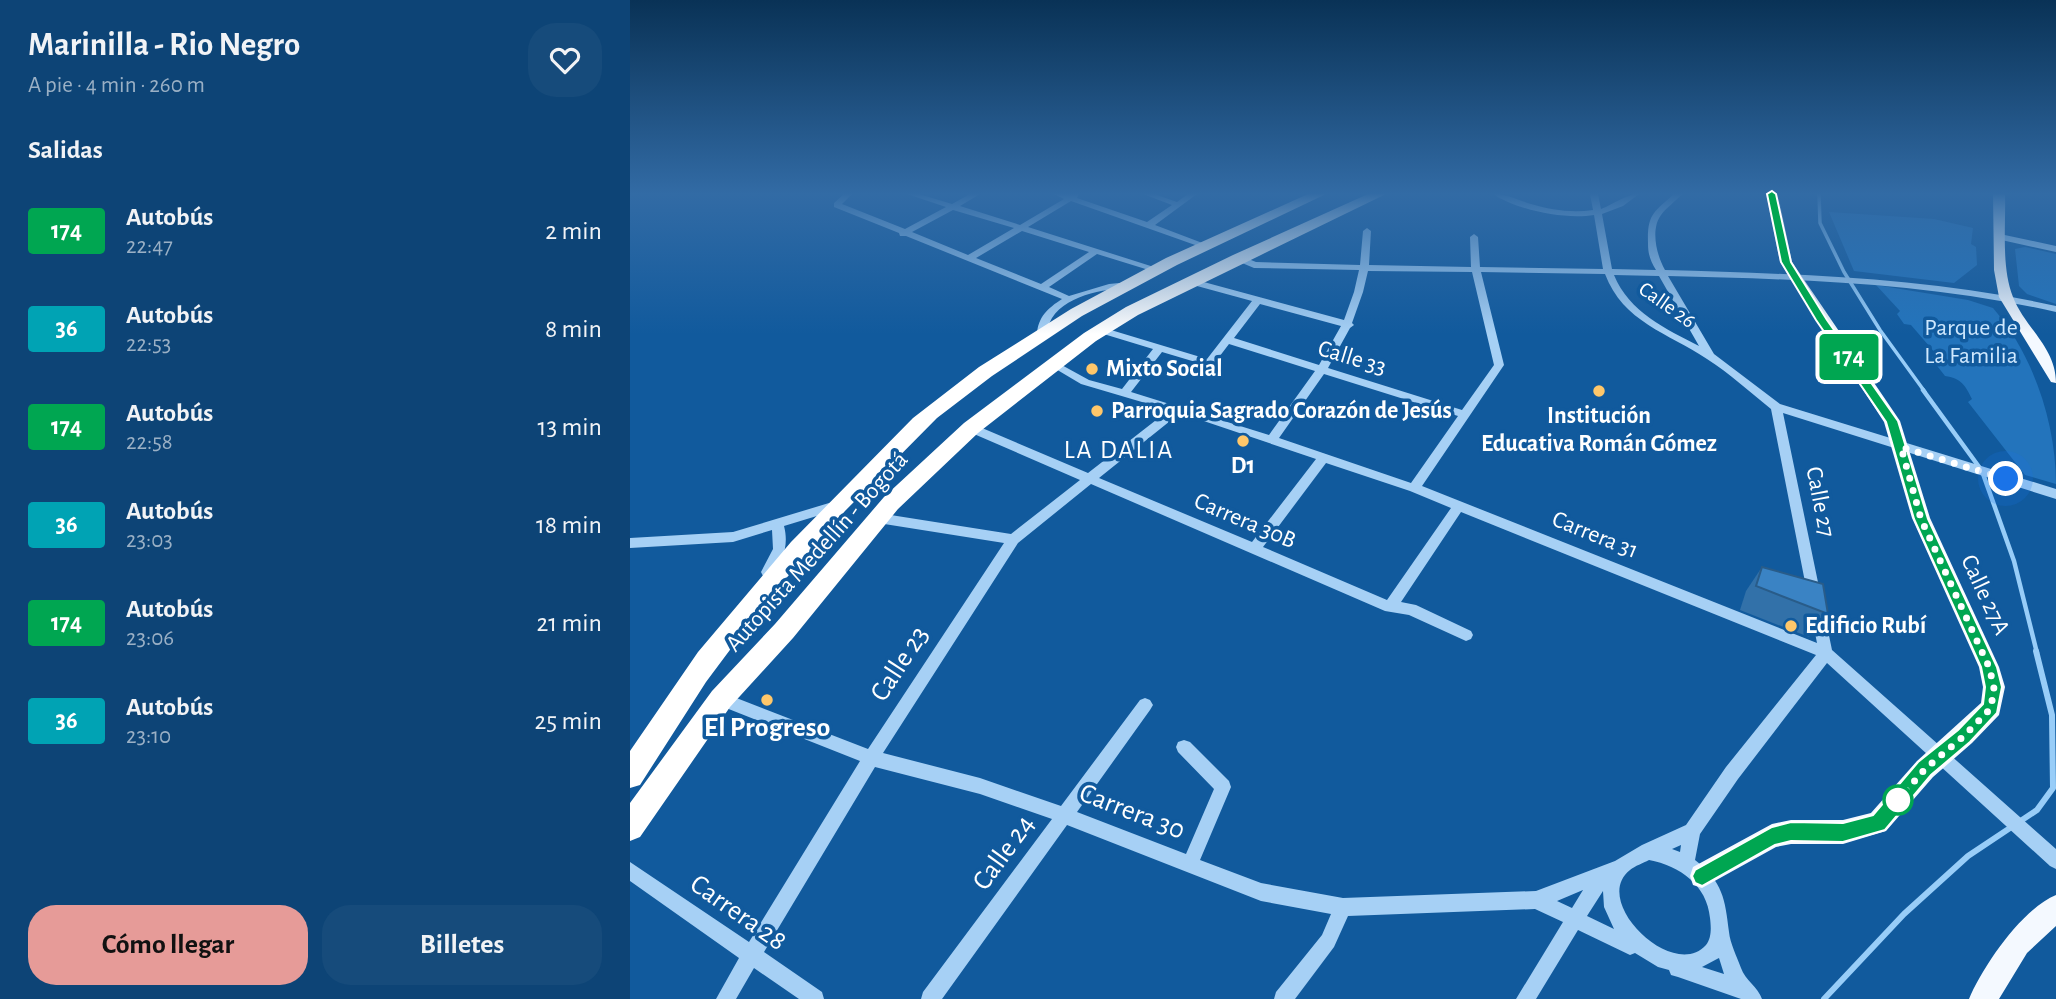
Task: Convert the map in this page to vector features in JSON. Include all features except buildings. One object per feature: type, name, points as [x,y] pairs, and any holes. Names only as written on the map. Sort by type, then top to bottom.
[{"type":"highway","name":"Autopista Medellín - Bogotá","points":[[630,775],[707,660],[776,573],[899,441],[942,404],[1042,334],[1119,286],[1209,241]]},
{"type":"highway","name":"Autopista Medellín - Bogotá","points":[[630,827],[721,699],[784,631],[878,518],[928,466],[971,428],[1109,326],[1189,281],[1276,241]]},
{"type":"highway","points":[[1100,298],[1086,312],[1005,364],[996,374],[1007,381],[1020,377],[1093,328],[1109,326]]},
{"type":"main road","name":"Calle 27A","points":[[1694,869],[1772,836],[1791,832],[1843,832],[1878,823],[1925,769],[1991,708],[1993,678],[1921,519],[1892,421],[1795,278],[1783,253],[1781,241]]},
{"type":"main road","points":[[2000,241],[2001,270],[2006,296],[2056,378]]},
{"type":"main road","points":[[1983,999],[2018,944],[2056,908]]},
{"type":"street","points":[[920,241],[1069,299]]},
{"type":"street","points":[[968,259],[1000,241]]},
{"type":"street","points":[[1061,241],[1152,268]]},
{"type":"street","points":[[1191,241],[1201,244]]},
{"type":"street","points":[[1272,439],[1321,371],[1349,325],[1366,268],[1367,241]]},
{"type":"street","points":[[1414,488],[1499,365],[1476,270],[1474,241]]},
{"type":"street","name":"Calle 26","points":[[1603,241],[1608,271],[1629,307],[1710,356]]},
{"type":"street","points":[[1652,241],[1653,257],[1710,356],[1776,407],[2056,494]]},
{"type":"street","points":[[2017,241],[2056,249]]},
{"type":"street","points":[[1043,287],[1096,251]]},
{"type":"street","points":[[1238,258],[1254,265],[1270,267],[1661,272],[1874,280],[2006,296],[2056,309]]},
{"type":"street","points":[[1189,281],[1349,325]]},
{"type":"street","points":[[1042,334],[1040,326],[1045,315],[1069,299],[1095,287],[1119,286]]},
{"type":"street","points":[[1109,326],[1158,350],[1209,363],[1259,299]]},
{"type":"street","name":"Calle 33","points":[[1228,340],[1464,414]]},
{"type":"street","points":[[1124,394],[1158,350]]},
{"type":"street","name":"Carrera 31","points":[[1054,365],[1085,382],[1178,408],[1414,488],[1826,653],[2053,857]]},
{"type":"street","name":"Calle 27","points":[[1776,407],[1826,653]]},
{"type":"street","name":"Calle 23","points":[[725,999],[870,758],[1013,539],[1178,408]]},
{"type":"street","name":"Carrera 30B","points":[[971,428],[1390,607],[1411,609],[1466,635]]},
{"type":"street","points":[[1254,549],[1324,457]]},
{"type":"street","points":[[630,543],[733,537],[839,505]]},
{"type":"street","points":[[1390,607],[1458,507]]},
{"type":"street","points":[[878,518],[1013,539]]},
{"type":"street","points":[[707,660],[711,645],[724,624],[779,555],[782,537],[777,524]]},
{"type":"street","points":[[1525,999],[1575,917],[1610,872],[1630,856],[1692,831],[1732,773],[1826,653]]},
{"type":"street","name":"Carrera 30","points":[[721,699],[870,758],[980,786],[1065,816],[1261,892],[1343,908],[1536,900],[1610,872]]},
{"type":"street","name":"Calle 24","points":[[930,999],[1146,705]]},
{"type":"street","points":[[1184,747],[1223,787],[1190,864]]},
{"type":"street","points":[[1692,831],[1694,869]]},
{"type":"street","points":[[1648,851],[1667,853],[1694,869],[1713,894],[1720,914],[1720,934],[1728,964],[1748,995]]},
{"type":"street","name":"Carrera 28","points":[[630,871],[750,957],[815,999]]},
{"type":"street","points":[[1610,872],[1611,906],[1620,929],[1635,949],[1656,962],[1748,995]]},
{"type":"street","name":"Carrera 30","points":[[1536,900],[1635,949]]},
{"type":"street","points":[[1283,999],[1328,941],[1343,908]]},
{"type":"street","points":[[1678,968],[1698,964],[1713,951],[1720,934]]},
{"type":"green space","points":[[1841,241],[1971,241],[1971,244],[1976,247],[1977,265],[1954,283],[1854,271]]},
{"type":"green space","points":[[2025,247],[2056,254],[2056,304],[2027,294],[2019,286],[2015,249]]},
{"type":"green space","name":"Parque de La Familia","points":[[1876,285],[1968,300],[1993,308],[2020,346],[2040,390],[2052,437],[2056,484],[2025,475],[1968,402],[1972,399],[1965,386],[1955,378],[1945,376],[1931,358],[1936,354],[1911,325],[1904,324],[1897,314],[1900,311]]},
{"type":"waterway","points":[[1829,241],[1844,272],[1880,330],[1925,392]]},
{"type":"waterway","points":[[1923,390],[1982,471],[2014,561],[2037,653]]},
{"type":"waterway","points":[[1824,999],[1904,914],[1968,856],[2037,810],[2053,788],[2052,715],[2036,651]]},
{"type":"bus line","name":"174","points":[[1702,876],[1772,836],[1791,832],[1860,830],[1878,823],[1925,769],[1964,736],[1991,708],[1994,687],[1989,667],[1921,519],[1892,421],[1795,278],[1786,262],[1780,241]]},
{"type":"place","name":"Mixto Social","points":[[1092,369]]},
{"type":"place","name":"Institución Educativa Román Gómez","points":[[1599,391]]},
{"type":"place","name":"Parroquia Sagrado Corazón de Jesús","points":[[1097,411]]},
{"type":"place","name":"D1","points":[[1243,441]]},
{"type":"place","name":"Edificio Rubí","points":[[1791,626]]},
{"type":"place","name":"El Progreso","points":[[767,700]]},
{"type":"district","name":"LA DALIA","points":[[1119,450]]},
{"type":"route","points":[[1898,800],[1925,769],[1964,736],[1991,708],[1994,687],[1989,667],[1921,519],[1901,447],[2006,479]]}]
